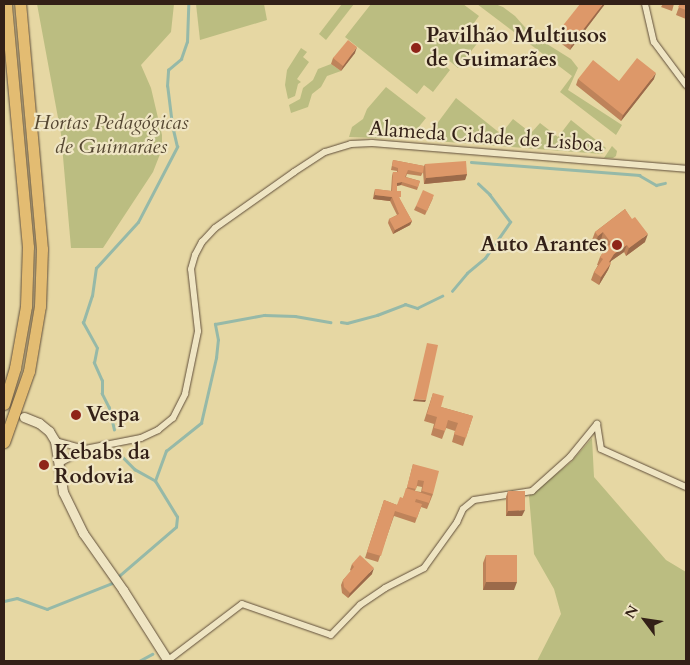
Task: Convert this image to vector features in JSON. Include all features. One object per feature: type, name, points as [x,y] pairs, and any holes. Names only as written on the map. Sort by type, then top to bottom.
[{"type":"highway","points":[[4,404],[15,368],[26,306],[28,247],[6,4]]},
{"type":"highway","points":[[4,442],[29,371],[40,306],[42,249],[20,4]]},
{"type":"street","points":[[646,4],[654,42],[686,85]]},
{"type":"street","name":"Alameda Cidade de Lisboa","points":[[60,463],[85,449],[141,438],[158,430],[172,418],[185,394],[198,331],[191,269],[199,248],[215,228],[294,172],[326,152],[352,144],[372,143],[686,169]]},
{"type":"street","points":[[24,417],[39,423],[49,431],[56,441],[63,492],[84,533],[124,590],[167,661],[242,604],[330,635],[360,605],[385,588],[424,568],[463,509],[474,500],[532,490],[570,456],[597,424],[601,449],[686,487]]},
{"type":"street","name":"Alameda Cidade de Lisboa","points":[[56,441],[85,449]]},
{"type":"green space","name":"Hortas Pedagógicas de Guimarães","points":[[37,4],[174,4],[171,32],[141,65],[151,88],[162,135],[162,149],[153,172],[103,248],[71,248],[61,134]]},
{"type":"green space","points":[[196,4],[264,4],[267,20],[200,40]]},
{"type":"green space","points":[[342,4],[354,4],[326,40],[319,34]]},
{"type":"green space","name":"Pavilhão Multiusos de Guimarães","points":[[371,4],[463,4],[479,16],[471,27],[483,36],[458,68],[446,58],[442,63],[450,70],[433,92],[424,85],[417,94],[345,37]]},
{"type":"green space","points":[[477,4],[495,4],[503,7],[515,16],[531,34],[571,59],[578,68],[568,90],[622,125],[616,135],[560,92],[572,76]]},
{"type":"green space","points":[[301,48],[307,52],[303,57],[309,62],[297,79],[301,82],[298,84],[295,96],[288,99],[285,85],[287,70]]},
{"type":"green space","points":[[331,64],[341,71],[327,76],[321,87],[312,94],[308,107],[291,113],[289,105],[300,99],[303,88],[313,80],[318,69]]},
{"type":"green space","points":[[386,87],[426,118],[413,134],[406,139],[349,137],[352,127],[363,119],[367,109]]},
{"type":"green space","points":[[456,98],[501,134],[513,119],[531,133],[540,123],[558,137],[571,120],[606,148],[602,154],[435,141],[431,136],[438,127],[436,125]]},
{"type":"green space","points":[[612,146],[617,151],[616,156],[604,158]]},
{"type":"green space","points":[[592,438],[594,477],[666,560],[686,572],[686,661],[537,661],[561,614],[554,589],[534,554],[529,496],[571,462]]},
{"type":"building","points":[[580,4],[603,4],[572,44],[557,33]]},
{"type":"building","points":[[680,4],[686,4],[686,10],[678,7]]},
{"type":"building","points":[[348,40],[357,47],[343,66],[333,58]]},
{"type":"building","points":[[637,58],[656,73],[623,115],[578,79],[593,60],[619,81]]},
{"type":"building","points":[[393,160],[424,166],[423,173],[408,170],[405,177],[420,181],[418,187],[402,182],[397,183],[397,191],[401,191],[401,197],[399,197],[412,221],[395,230],[389,219],[399,214],[392,197],[375,195],[375,189],[392,191],[393,172],[398,172],[398,168],[392,166]]},
{"type":"building","points":[[466,161],[467,174],[426,178],[425,164]]},
{"type":"building","points":[[423,190],[434,195],[427,211],[416,206]]},
{"type":"building","points":[[625,209],[632,219],[635,217],[648,234],[629,248],[627,245],[614,254],[609,262],[611,263],[601,277],[594,272],[603,259],[600,257],[607,246],[612,244],[603,232],[598,236],[595,232]]},
{"type":"building","points":[[427,343],[438,345],[426,400],[414,399]]},
{"type":"building","points":[[433,393],[444,396],[441,407],[473,416],[466,438],[454,434],[458,423],[448,420],[445,431],[434,428],[437,417],[427,414]]},
{"type":"building","points":[[413,464],[439,471],[433,494],[422,491],[424,481],[418,480],[416,489],[407,487]]},
{"type":"building","points":[[406,488],[431,496],[429,503],[416,499],[415,502],[422,504],[417,518],[395,511],[381,556],[367,552],[384,500],[397,505],[400,497],[403,498]]},
{"type":"building","points":[[508,491],[525,491],[525,510],[508,511]]},
{"type":"building","points":[[360,555],[374,568],[350,593],[344,587],[343,580],[354,567],[352,564]]},
{"type":"building","points":[[486,555],[517,555],[517,582],[486,582]]},
{"type":"waterway","points":[[114,430],[109,408],[102,394],[102,381],[94,363],[97,348],[83,323],[92,296],[96,268],[138,222],[177,147],[167,86],[168,70],[181,59],[187,42],[188,4]]},
{"type":"waterway","points":[[471,162],[639,175],[656,185],[665,183]]},
{"type":"waterway","points":[[452,291],[467,273],[485,258],[510,222],[490,195],[478,184]]},
{"type":"waterway","points":[[341,322],[347,323],[377,315],[405,304],[417,308],[442,296]]},
{"type":"waterway","points":[[155,481],[166,451],[201,423],[216,358],[218,340],[215,324],[264,315],[295,316],[330,322]]},
{"type":"waterway","points":[[119,576],[176,527],[177,517],[155,481],[135,470],[122,457]]},
{"type":"waterway","points":[[4,601],[17,598],[47,609],[112,583]]},
{"type":"waterway","points":[[139,661],[152,654]]},
{"type":"place","name":"Pavilhão Multiusos de Guimarães","points":[[416,48]]},
{"type":"place","name":"Auto Arantes","points":[[617,245]]},
{"type":"place","name":"Vespa","points":[[76,415]]},
{"type":"place","name":"Kebabs da Rodovia","points":[[44,465]]}]
